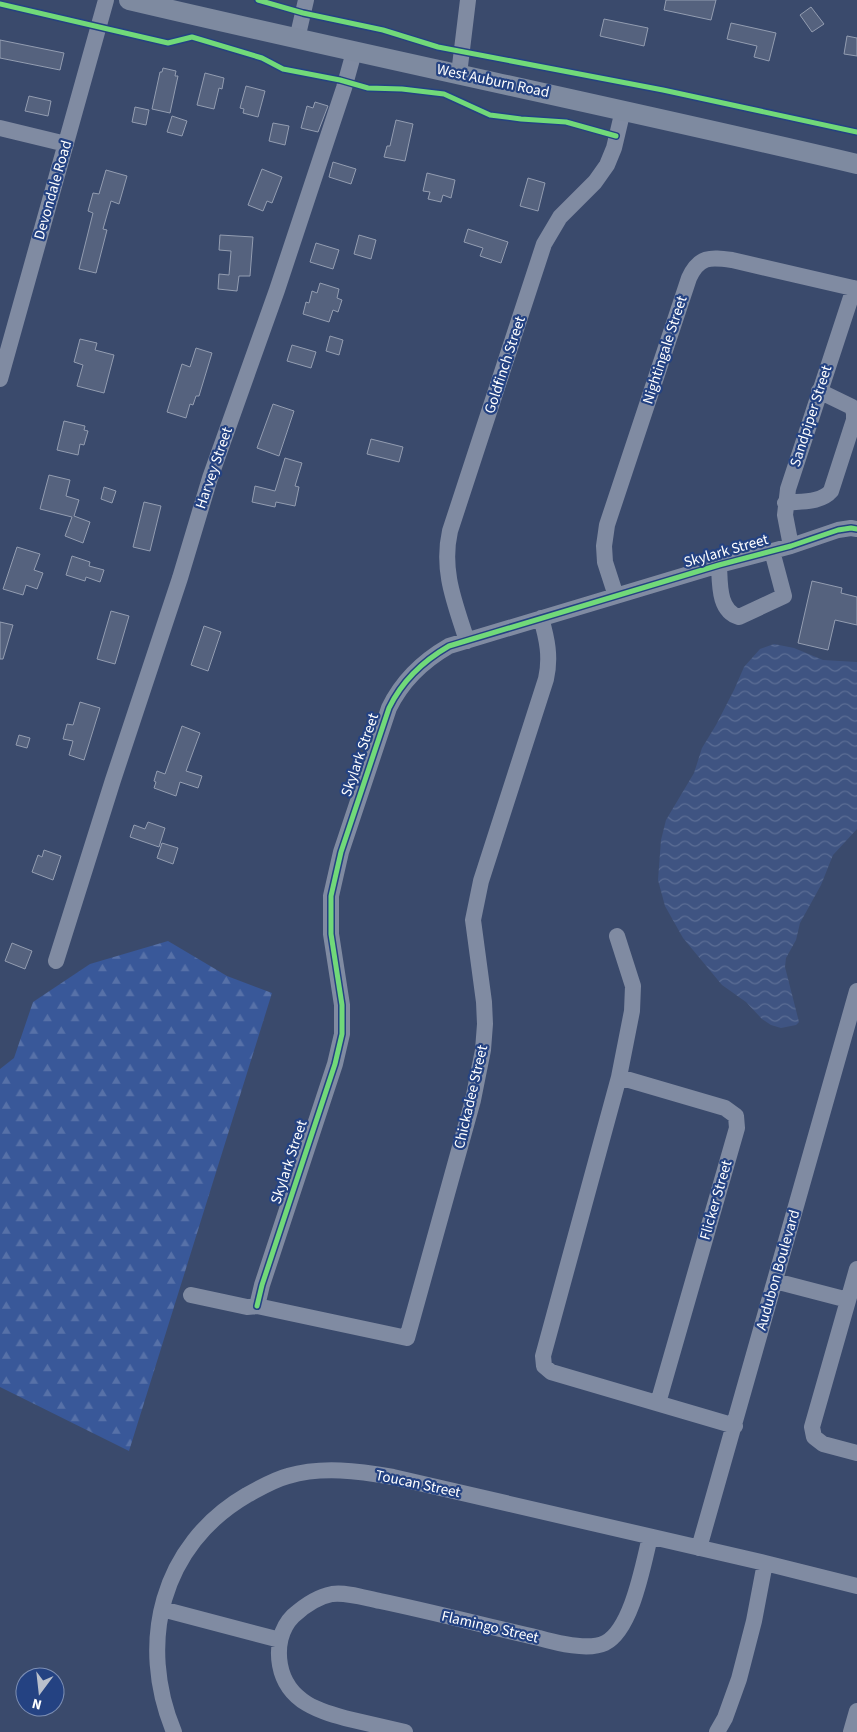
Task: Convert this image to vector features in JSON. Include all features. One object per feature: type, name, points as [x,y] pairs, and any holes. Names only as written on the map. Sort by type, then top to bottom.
[{"type":"main road","name":"West Auburn Road","points":[[129,0],[857,164]]},
{"type":"street","name":"Devondale Road","points":[[0,379],[106,0]]},
{"type":"street","points":[[297,39],[306,0]]},
{"type":"street","points":[[459,74],[468,0]]},
{"type":"street","name":"Harvey Street","points":[[56,961],[113,780],[166,622],[210,478],[277,290],[344,88],[354,52]]},
{"type":"street","name":"Goldfinch Street","points":[[467,641],[447,573],[447,546],[450,531],[544,244],[560,216],[595,182],[607,165],[614,148],[623,110]]},
{"type":"street","points":[[0,128],[66,144]]},
{"type":"street","name":"Nightingale Street","points":[[616,596],[605,562],[604,546],[607,525],[688,278],[693,268],[702,260],[714,257],[855,288]]},
{"type":"street","name":"Sandpiper Street","points":[[791,546],[784,515],[785,502],[795,464],[855,288]]},
{"type":"street","points":[[785,502],[820,499],[831,491],[854,420],[852,407],[819,391]]},
{"type":"street","name":"Skylark Street","points":[[256,1306],[335,1064],[341,1040],[342,1005],[333,956],[330,909],[333,883],[341,852],[389,708],[395,696],[415,670],[449,646],[791,546],[838,530],[857,529]]},
{"type":"street","points":[[719,566],[721,593],[724,602],[728,611],[739,617],[784,596],[772,550]]},
{"type":"street","name":"Chickadee Street","points":[[256,1306],[407,1338],[479,1072],[485,1024],[484,1002],[473,920],[481,881],[546,679],[549,658],[541,618]]},
{"type":"street","points":[[617,936],[633,986],[632,1011],[619,1077],[543,1356],[544,1366],[552,1372],[735,1426]]},
{"type":"street","name":"Audubon Boulevard","points":[[699,1548],[857,991]]},
{"type":"street","name":"Flicker Street","points":[[619,1077],[725,1108],[736,1116],[737,1128],[658,1403]]},
{"type":"street","points":[[857,1269],[812,1427],[814,1438],[823,1444],[857,1453]]},
{"type":"street","points":[[775,1281],[848,1300]]},
{"type":"street","points":[[192,1295],[247,1307],[256,1306]]},
{"type":"street","name":"Toucan Street","points":[[174,1732],[167,1714],[157,1662],[158,1628],[168,1587],[183,1555],[209,1523],[238,1500],[288,1476],[330,1470],[363,1472],[393,1477],[857,1586]]},
{"type":"street","name":"Flamingo Street","points":[[405,1732],[329,1714],[308,1706],[296,1696],[288,1687],[282,1673],[279,1652],[280,1640],[288,1621],[308,1604],[320,1597],[338,1594],[404,1606],[565,1644],[592,1646],[613,1638],[628,1615],[650,1537]]},
{"type":"street","points":[[716,1732],[725,1718],[739,1678],[754,1621],[765,1563]]},
{"type":"street","points":[[162,1610],[280,1640]]},
{"type":"street","points":[[851,1732],[857,1711]]},
{"type":"green space","points":[[168,941],[227,976],[272,993],[129,1451],[0,1387],[0,1069],[14,1058],[33,1002],[90,964]]},
{"type":"water","points":[[774,644],[794,648],[823,660],[857,662],[857,829],[833,855],[821,885],[800,923],[796,940],[786,958],[785,967],[799,1022],[796,1025],[781,1028],[771,1025],[762,1019],[746,1002],[722,985],[683,938],[665,906],[658,880],[661,840],[666,820],[694,773],[702,748],[716,725],[744,667],[760,649]]},
{"type":"building","points":[[666,0],[716,0],[711,20],[664,10]]},
{"type":"building","points":[[811,7],[824,24],[812,32],[800,15]]},
{"type":"building","points":[[604,19],[648,28],[644,46],[600,36]]},
{"type":"building","points":[[731,23],[776,33],[769,61],[754,57],[757,46],[727,39]]},
{"type":"building","points":[[847,36],[857,38],[857,56],[844,54]]},
{"type":"building","points":[[0,40],[64,53],[60,70],[0,58]]},
{"type":"building","points":[[163,68],[176,71],[175,76],[178,76],[170,113],[152,109],[160,72],[162,72]]},
{"type":"building","points":[[205,73],[224,78],[222,89],[219,88],[214,109],[197,105]]},
{"type":"building","points":[[246,86],[265,91],[258,117],[243,113],[244,109],[240,108]]},
{"type":"building","points":[[29,96],[51,101],[48,116],[25,111]]},
{"type":"building","points":[[315,102],[328,106],[318,132],[301,128],[307,106],[313,108]]},
{"type":"building","points":[[135,107],[149,110],[146,125],[132,122]]},
{"type":"building","points":[[172,116],[187,121],[182,136],[167,132]]},
{"type":"building","points":[[396,120],[413,124],[405,161],[384,157],[387,146],[390,146]]},
{"type":"building","points":[[273,123],[289,126],[285,145],[269,141]]},
{"type":"building","points":[[333,162],[356,169],[351,184],[329,177]]},
{"type":"building","points":[[262,169],[282,177],[272,203],[267,201],[263,211],[248,205]]},
{"type":"building","points":[[106,170],[127,176],[119,204],[111,201],[103,229],[107,230],[96,273],[79,269],[93,213],[88,211],[93,193],[99,194]]},
{"type":"building","points":[[427,173],[455,180],[451,198],[443,195],[441,202],[428,199],[430,192],[423,191]]},
{"type":"building","points":[[528,178],[545,183],[538,211],[520,206]]},
{"type":"building","points":[[468,229],[508,242],[501,263],[480,256],[483,248],[464,242]]},
{"type":"building","points":[[220,235],[253,237],[250,276],[239,276],[237,291],[218,289],[219,274],[229,275],[231,251],[219,250]]},
{"type":"building","points":[[359,235],[376,240],[371,259],[354,254]]},
{"type":"building","points":[[316,243],[339,250],[333,269],[310,262]]},
{"type":"building","points":[[320,283],[339,289],[337,298],[342,300],[338,312],[333,310],[329,322],[303,314],[306,302],[309,303],[312,291],[317,293]]},
{"type":"building","points":[[330,336],[343,340],[339,355],[326,351]]},
{"type":"building","points":[[80,339],[97,343],[95,350],[114,355],[104,393],[77,386],[83,365],[74,362]]},
{"type":"building","points":[[292,345],[316,352],[311,368],[287,361]]},
{"type":"building","points":[[196,348],[212,353],[199,396],[196,396],[193,405],[190,404],[186,418],[167,412],[182,364],[190,367]]},
{"type":"building","points":[[273,404],[294,411],[279,456],[257,448]]},
{"type":"building","points":[[64,421],[85,426],[84,430],[88,431],[84,445],[80,444],[78,455],[57,450]]},
{"type":"building","points":[[371,439],[403,447],[399,462],[367,454]]},
{"type":"building","points":[[285,458],[302,463],[295,486],[299,487],[295,506],[276,502],[275,507],[252,502],[255,486],[275,491]]},
{"type":"building","points":[[49,475],[70,480],[66,496],[79,500],[74,516],[90,522],[83,543],[65,536],[72,517],[40,509]]},
{"type":"building","points":[[104,487],[116,491],[112,503],[101,499]]},
{"type":"building","points":[[144,502],[161,506],[150,551],[133,547]]},
{"type":"building","points":[[17,547],[40,554],[34,570],[43,573],[37,589],[26,585],[23,595],[3,589]]},
{"type":"building","points":[[72,556],[90,562],[89,566],[104,570],[100,582],[86,577],[85,581],[66,575]]},
{"type":"building","points":[[812,581],[842,588],[841,593],[857,597],[857,625],[835,620],[828,650],[798,643]]},
{"type":"building","points":[[111,611],[129,616],[115,664],[97,659]]},
{"type":"building","points":[[0,622],[13,625],[3,659],[0,659]]},
{"type":"building","points":[[204,626],[221,632],[208,671],[191,665]]},
{"type":"building","points":[[80,702],[100,708],[84,760],[69,755],[73,741],[63,739],[67,724],[73,725]]},
{"type":"building","points":[[182,726],[200,733],[186,771],[202,776],[198,788],[180,782],[176,796],[154,788],[156,782],[154,781],[157,771],[165,774]]},
{"type":"building","points":[[19,735],[30,738],[27,748],[16,745]]},
{"type":"building","points":[[148,822],[165,828],[159,847],[130,837],[134,825],[145,829]]},
{"type":"building","points":[[162,843],[178,848],[173,864],[157,858]]},
{"type":"building","points":[[44,850],[61,856],[53,880],[32,872],[38,855],[42,857]]},
{"type":"building","points":[[12,943],[32,951],[25,969],[5,961]]},
{"type":"cycle path","points":[[258,0],[303,13],[383,30],[438,47],[663,90],[857,132]]},
{"type":"cycle path","points":[[0,4],[168,43],[192,37],[262,58],[283,69],[340,80],[368,88],[402,89],[444,94],[490,115],[566,122],[616,136]]},
{"type":"cycle path","points":[[257,1306],[262,1285],[335,1064],[342,1034],[342,1005],[331,934],[331,896],[341,852],[389,708],[400,689],[414,672],[430,658],[449,646],[719,565],[791,546],[838,530],[857,529]]}]
